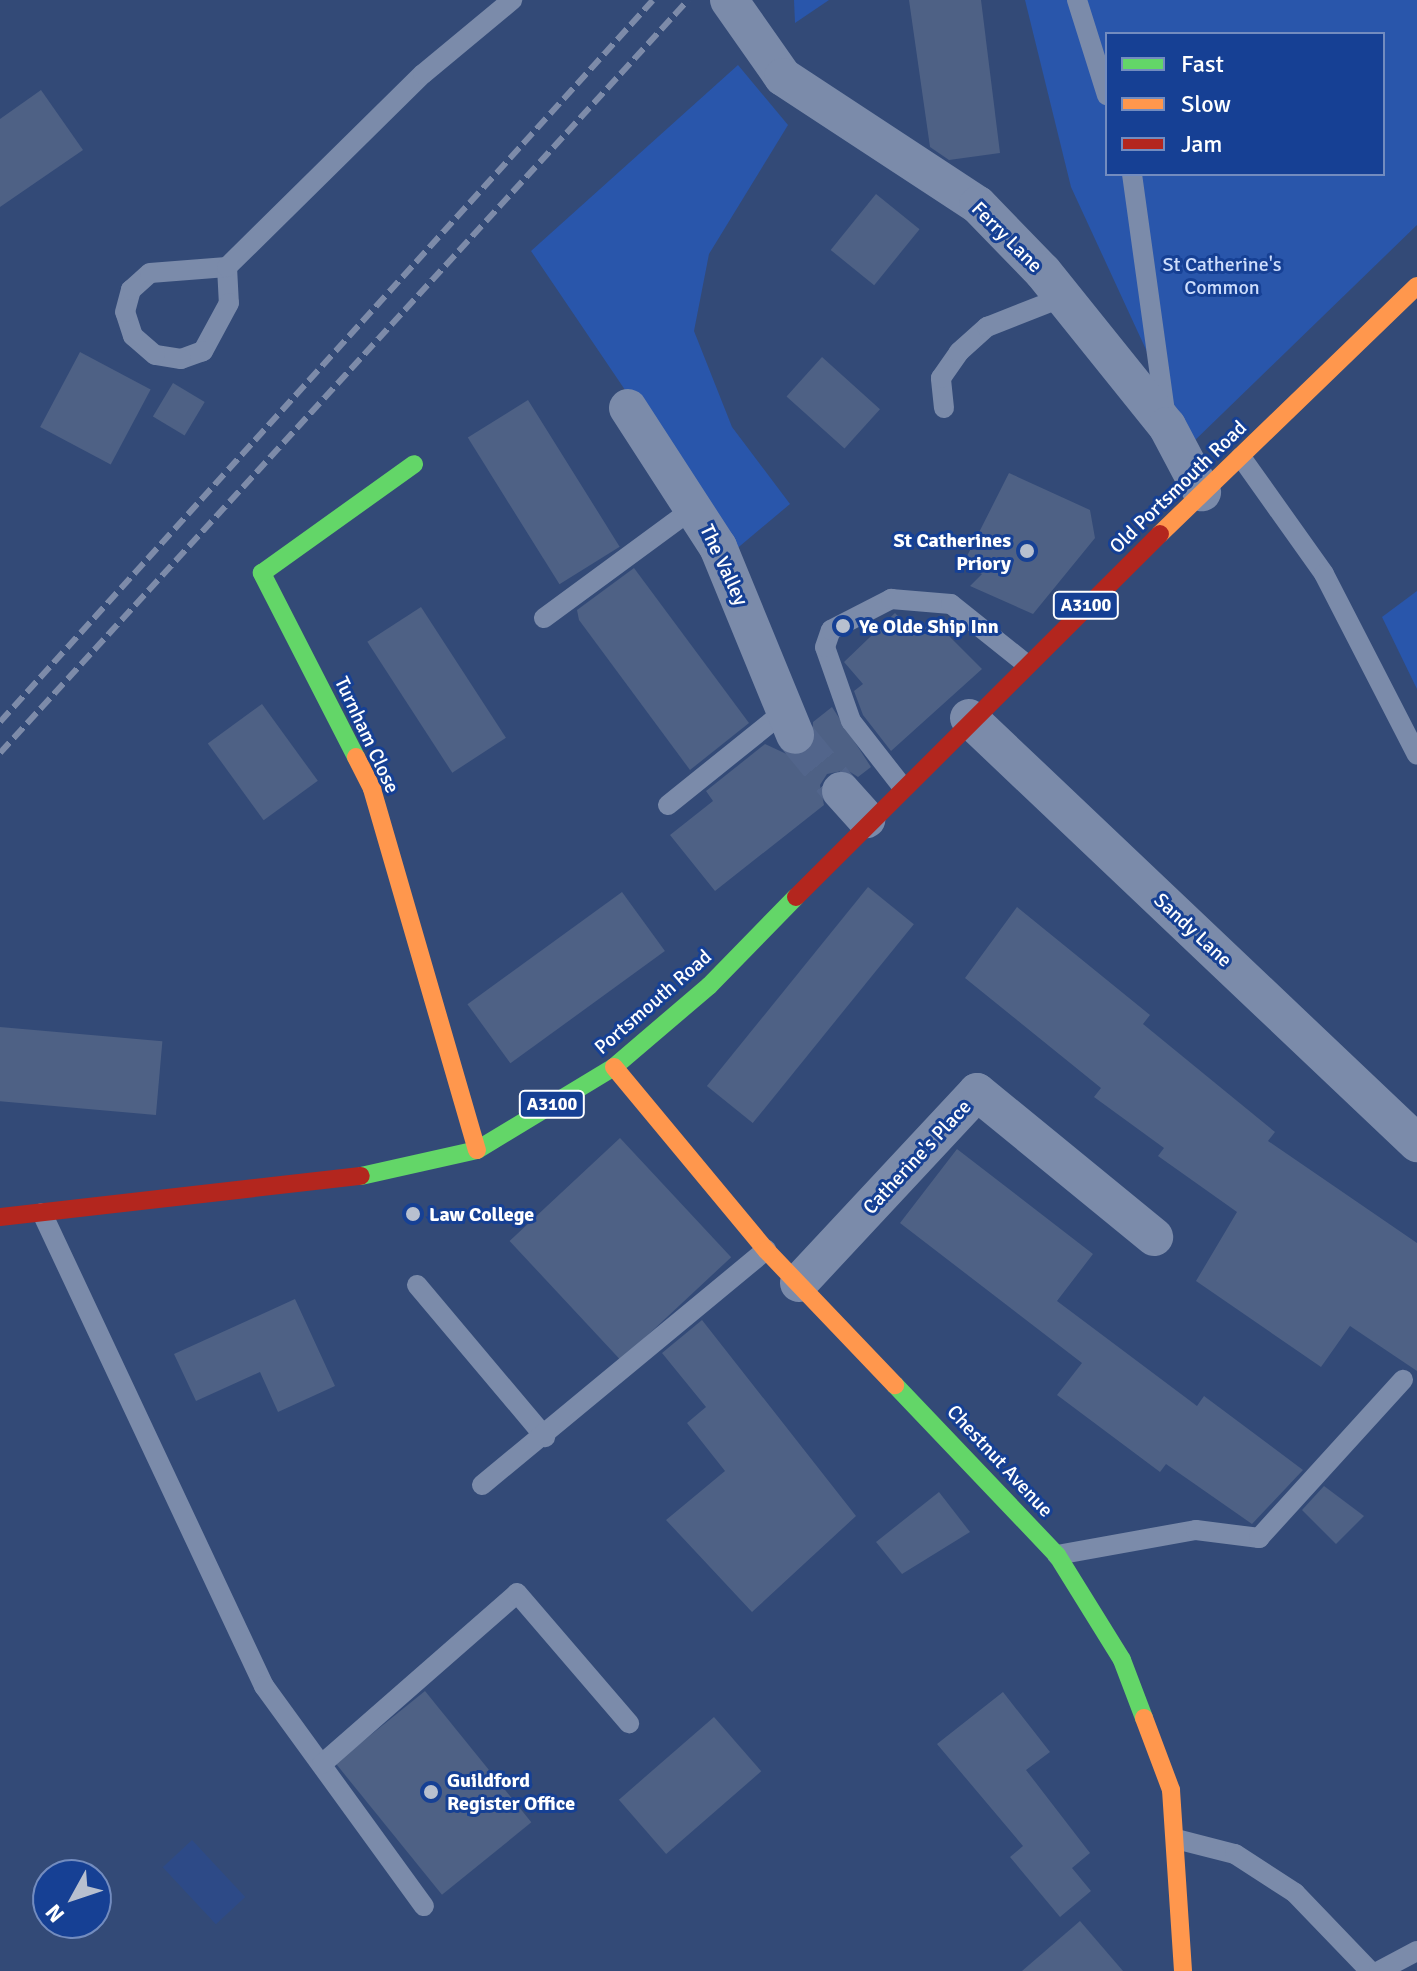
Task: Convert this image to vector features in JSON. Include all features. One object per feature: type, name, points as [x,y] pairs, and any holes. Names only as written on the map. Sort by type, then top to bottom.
[{"type":"street","name":"Ferry Lane","points":[[729,0],[783,77],[978,205],[1063,297],[1167,426],[1202,492]]},
{"type":"street","name":"Old Portsmouth Road","points":[[969,718],[1417,286]]},
{"type":"street","name":"The Valley","points":[[628,408],[695,507],[790,723]]},
{"type":"street","name":"Turnham Close","points":[[414,464],[262,573],[372,789],[477,1150]]},
{"type":"street","name":"Portsmouth Road","points":[[0,1217],[354,1178],[477,1150],[614,1067],[709,986],[866,819],[969,718]]},
{"type":"street","name":"Sandy Lane","points":[[969,718],[1417,1143]]},
{"type":"street","points":[[841,791],[866,819]]},
{"type":"street","name":"Chestnut Avenue","points":[[614,1067],[766,1250],[1057,1555],[1122,1660],[1171,1790],[1183,1971]]},
{"type":"street","name":"Catherine's Place","points":[[799,1283],[977,1092],[1154,1237]]},
{"type":"lane","points":[[227,267],[229,303],[203,351],[181,359],[155,355],[133,336],[125,312],[131,290],[150,273],[227,267],[423,74],[512,0]]},
{"type":"lane","points":[[1077,0],[1105,89]]},
{"type":"lane","points":[[1132,176],[1167,426]]},
{"type":"lane","points":[[944,408],[941,378],[959,352],[987,327],[1063,297]]},
{"type":"lane","points":[[1241,457],[1324,574],[1417,755]]},
{"type":"lane","points":[[544,618],[695,507]]},
{"type":"lane","points":[[901,785],[851,721],[825,647],[831,630],[891,599],[951,604],[1025,663]]},
{"type":"lane","points":[[668,805],[790,723]]},
{"type":"lane","points":[[42,1213],[264,1686],[424,1906]]},
{"type":"lane","points":[[482,1485],[545,1437],[766,1250]]},
{"type":"lane","points":[[417,1285],[545,1437]]},
{"type":"lane","points":[[1057,1555],[1196,1530],[1259,1538],[1403,1380]]},
{"type":"lane","points":[[322,1764],[517,1593],[629,1723]]},
{"type":"lane","points":[[1176,1839],[1235,1854],[1295,1893],[1370,1971]]},
{"type":"lane","points":[[1379,1971],[1417,1951]]},
{"type":"green space","points":[[794,0],[829,0],[795,23]]},
{"type":"green space","name":"St Catherine's Common","points":[[1025,0],[1417,0],[1417,225],[1190,445],[1071,187]]},
{"type":"green space","points":[[738,65],[788,125],[709,254],[694,331],[732,427],[790,504],[734,551],[531,251]]},
{"type":"green space","points":[[1417,591],[1417,689],[1382,617]]},
{"type":"shaded area","points":[[192,1840],[245,1897],[216,1924],[163,1867]]},
{"type":"building","points":[[909,0],[981,0],[1000,153],[949,160],[930,147]]},
{"type":"building","points":[[41,90],[83,150],[0,207],[0,119]]},
{"type":"building","points":[[876,194],[920,229],[874,285],[831,250]]},
{"type":"building","points":[[80,352],[151,390],[111,465],[40,427]]},
{"type":"building","points":[[822,357],[880,409],[845,449],[787,396]]},
{"type":"building","points":[[173,383],[205,402],[185,435],[153,416]]},
{"type":"building","points":[[528,400],[620,547],[559,584],[468,438]]},
{"type":"building","name":"St Catherines Priory","points":[[1009,473],[1090,510],[1095,538],[1033,614],[970,586],[982,574],[963,564]]},
{"type":"building","points":[[634,568],[749,723],[690,770],[579,620],[577,610]]},
{"type":"building","points":[[421,607],[506,738],[452,773],[367,642]]},
{"type":"building","points":[[895,613],[917,636],[933,620],[982,669],[891,751],[863,715],[854,691],[863,684],[844,662]]},
{"type":"building","points":[[262,704],[318,781],[264,820],[208,743]]},
{"type":"building","points":[[832,707],[871,767],[858,777],[847,770],[827,774],[820,785],[824,805],[715,891],[670,835],[713,801],[706,791],[765,744],[793,757],[812,749],[813,722]]},
{"type":"building","points":[[868,887],[914,924],[753,1123],[707,1086]]},
{"type":"building","points":[[622,892],[665,951],[510,1063],[467,1004]]},
{"type":"building","points":[[1017,907],[1150,1015],[1143,1024],[1275,1132],[1268,1141],[1417,1243],[1417,1371],[1350,1326],[1321,1367],[1196,1281],[1237,1212],[1158,1156],[1164,1148],[1094,1097],[1101,1088],[965,978]]},
{"type":"building","points":[[0,1027],[162,1041],[156,1115],[0,1101]]},
{"type":"building","points":[[620,1138],[731,1257],[621,1360],[510,1241]]},
{"type":"building","points":[[957,1149],[1093,1254],[1057,1301],[1197,1406],[1204,1396],[1303,1470],[1252,1524],[1166,1464],[1160,1472],[1057,1395],[1082,1363],[900,1223]]},
{"type":"building","points":[[295,1299],[335,1386],[278,1412],[260,1372],[196,1401],[174,1354]]},
{"type":"building","points":[[702,1320],[856,1516],[752,1612],[666,1520],[725,1471],[687,1423],[706,1407],[662,1353]]},
{"type":"building","points":[[1324,1486],[1364,1516],[1336,1544],[1302,1510]]},
{"type":"building","points":[[939,1492],[970,1532],[902,1574],[876,1542]]},
{"type":"building","name":"Guildford Register Office","points":[[425,1691],[531,1822],[442,1895],[336,1763]]},
{"type":"building","points":[[1003,1692],[1050,1752],[1026,1770],[1090,1853],[1072,1868],[1091,1891],[1060,1917],[1010,1857],[1023,1846],[937,1744]]},
{"type":"building","points":[[714,1717],[761,1771],[666,1854],[619,1800]]},
{"type":"building","points":[[1080,1921],[1123,1971],[1022,1971]]},
{"type":"tunnel","points":[[795,735],[841,791]]},
{"type":"railway","points":[[0,722],[653,0]]},
{"type":"railway","points":[[0,753],[688,0]]},
{"type":"traffic: fast","points":[[356,757],[262,573],[414,464]]},
{"type":"traffic: fast","points":[[361,1176],[477,1150],[614,1067],[709,986],[796,897]]},
{"type":"traffic: fast","points":[[895,1385],[1057,1555],[1122,1660],[1144,1718]]},
{"type":"traffic: slow","points":[[1160,534],[1417,286]]},
{"type":"traffic: slow","points":[[356,757],[372,789],[477,1150]]},
{"type":"traffic: slow","points":[[614,1067],[766,1250],[895,1385]]},
{"type":"traffic: slow","points":[[1144,1718],[1171,1790],[1183,1971]]},
{"type":"traffic: jam","points":[[796,897],[1160,534]]},
{"type":"traffic: jam","points":[[0,1217],[361,1176]]},
{"type":"place","name":"St Catherines Priory","points":[[1027,551]]},
{"type":"place","name":"Ye Olde Ship Inn","points":[[843,626]]},
{"type":"place","name":"Law College","points":[[413,1214]]},
{"type":"place","name":"Guildford Register Office","points":[[431,1792]]}]
